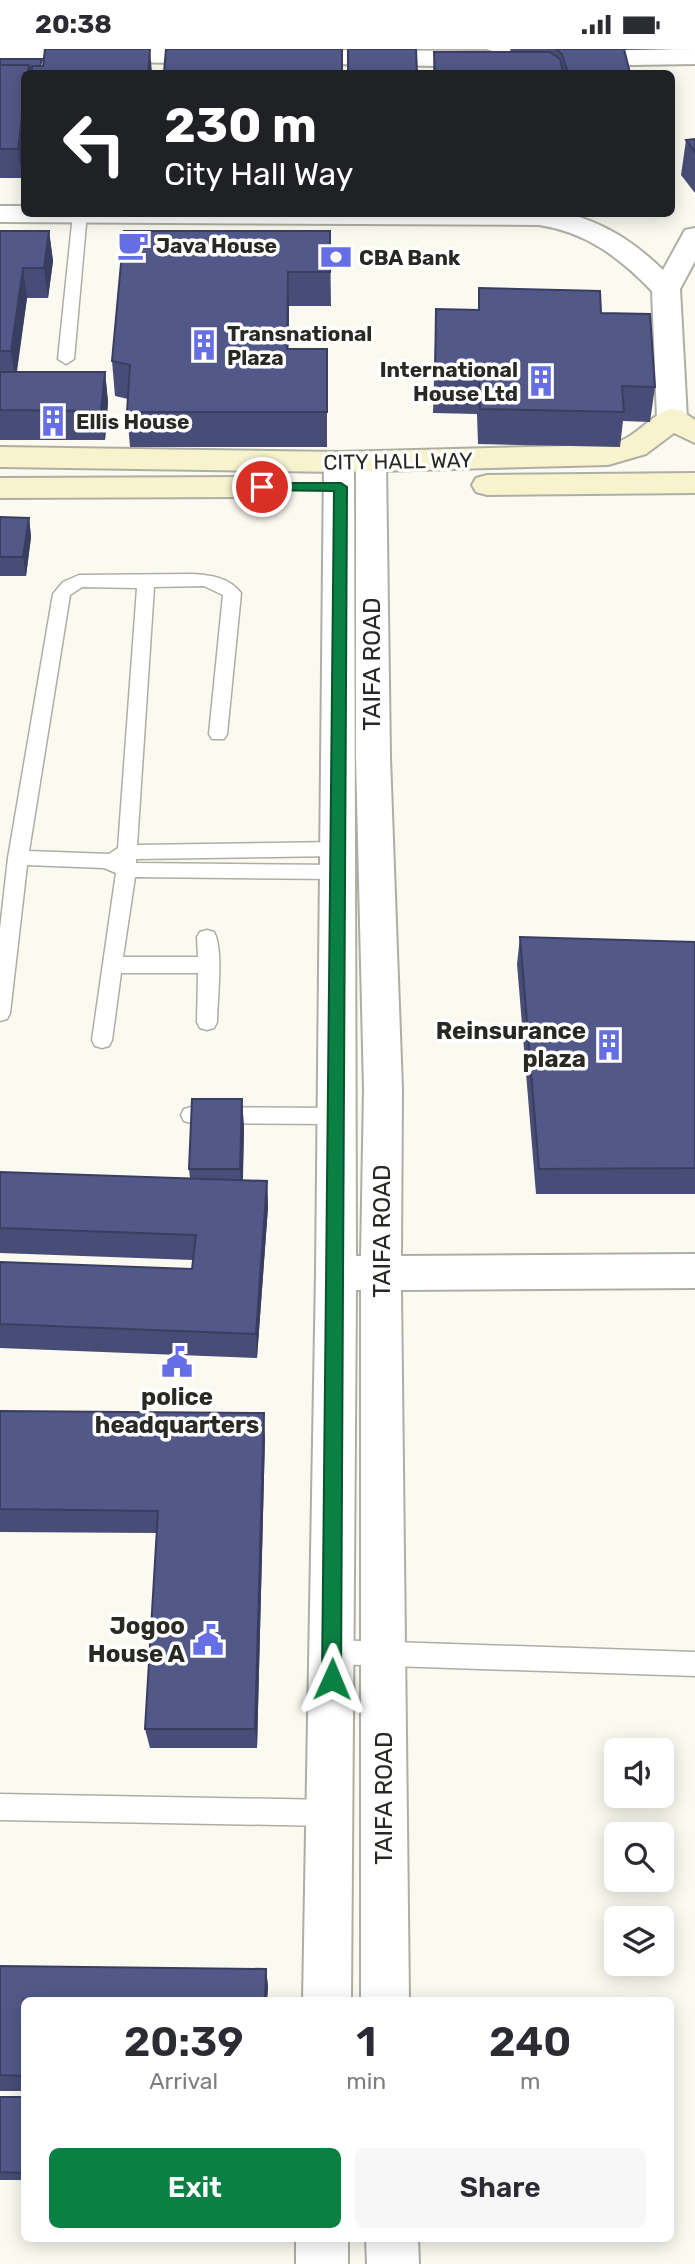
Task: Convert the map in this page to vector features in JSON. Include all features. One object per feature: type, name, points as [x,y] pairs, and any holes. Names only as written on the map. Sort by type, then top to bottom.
[{"type":"street","points":[[0,52],[234,57]]},
{"type":"street","points":[[546,58],[695,56]]},
{"type":"street","points":[[262,57],[507,59]]},
{"type":"street","points":[[0,213],[21,213]]},
{"type":"street","points":[[539,217],[559,219],[597,231],[627,250],[666,289]]},
{"type":"street","points":[[684,426],[666,289],[695,236]]},
{"type":"street","name":"CITY HALL WAY","points":[[0,488],[355,474],[608,455],[622,453],[684,426]]},
{"type":"street","name":"CITY HALL WAY","points":[[0,457],[355,474],[695,483]]},
{"type":"street","name":"TAIFA ROAD","points":[[327,1997],[336,1273],[337,860],[355,474]]},
{"type":"street","name":"TAIFA ROAD","points":[[355,474],[373,757],[383,1089],[381,1272],[385,1997]]},
{"type":"street","points":[[336,1273],[695,1271]]},
{"type":"street","points":[[322,2242],[322,2264]]},
{"type":"street","points":[[392,2242],[393,2264]]},
{"type":"lane","points":[[65,359],[80,217]]},
{"type":"lane","points":[[0,1013],[18,858],[62,594],[69,586],[79,581],[212,581],[225,585],[232,593],[218,734]]},
{"type":"lane","points":[[102,1040],[127,861],[146,582]]},
{"type":"lane","points":[[18,858],[107,861],[337,860]]},
{"type":"lane","points":[[206,1021],[207,937]]},
{"type":"lane","points":[[113,965],[208,965]]},
{"type":"lane","points":[[191,1115],[335,1116]]},
{"type":"lane","points":[[332,1652],[695,1664]]},
{"type":"lane","points":[[0,1807],[331,1813]]},
{"type":"building","points":[[45,49],[150,49],[148,70],[31,70],[32,66],[43,66]]},
{"type":"building","points":[[166,49],[342,49],[342,70],[164,70]]},
{"type":"building","points":[[348,49],[416,49],[417,70],[348,70]]},
{"type":"building","points":[[556,49],[624,49],[629,70],[567,70],[562,54]]},
{"type":"building","points":[[434,52],[550,52],[560,59],[563,70],[435,70]]},
{"type":"building","points":[[0,59],[42,59],[40,66],[32,66],[31,70],[29,65],[0,65]]},
{"type":"building","points":[[0,65],[29,65],[28,70],[21,70],[18,149],[0,149]]},
{"type":"building","points":[[695,139],[695,152],[686,140]]},
{"type":"building","points":[[0,231],[49,231],[44,268],[23,268],[11,351],[0,351]]},
{"type":"building","name":"Transnational Plaza","points":[[124,231],[330,231],[330,272],[288,272],[287,349],[327,349],[327,412],[127,412],[130,365],[112,361]]},
{"type":"building","name":"International House Ltd","points":[[479,288],[600,291],[601,313],[650,314],[655,387],[622,386],[624,412],[480,409],[479,379],[435,378],[436,309],[479,310]]},
{"type":"building","points":[[0,372],[105,372],[101,411],[0,410]]},
{"type":"building","points":[[0,517],[29,518],[23,557],[0,557]]},
{"type":"building","name":"Reinsurance plaza","points":[[520,937],[695,942],[695,1168],[539,1169]]},
{"type":"building","points":[[192,1099],[242,1099],[240,1169],[189,1169]]},
{"type":"building","points":[[0,1172],[267,1181],[256,1334],[0,1324],[0,1262],[192,1269],[196,1235],[0,1228]]},
{"type":"building","name":"Jogoo House A","points":[[0,1411],[264,1413],[255,1729],[145,1729],[158,1511],[0,1509]]},
{"type":"building","points":[[0,1966],[266,1969],[265,1997],[21,1997],[21,2076],[0,2075]]},
{"type":"building","points":[[0,2097],[21,2097],[21,2173],[0,2172]]},
{"type":"place","name":"Java House","points":[[133,245]]},
{"type":"place","name":"CBA Bank","points":[[336,257]]},
{"type":"place","name":"Transnational Plaza","points":[[204,345]]},
{"type":"place","name":"International House Ltd","points":[[541,381]]},
{"type":"place","name":"Ellis House","points":[[53,421]]},
{"type":"place","name":"Reinsurance plaza","points":[[609,1045]]},
{"type":"place","name":"police headquarters","points":[[177,1362]]},
{"type":"place","name":"Jogoo House A","points":[[208,1640]]},
{"type":"route","points":[[262,487],[341,487],[332,1679]]}]
